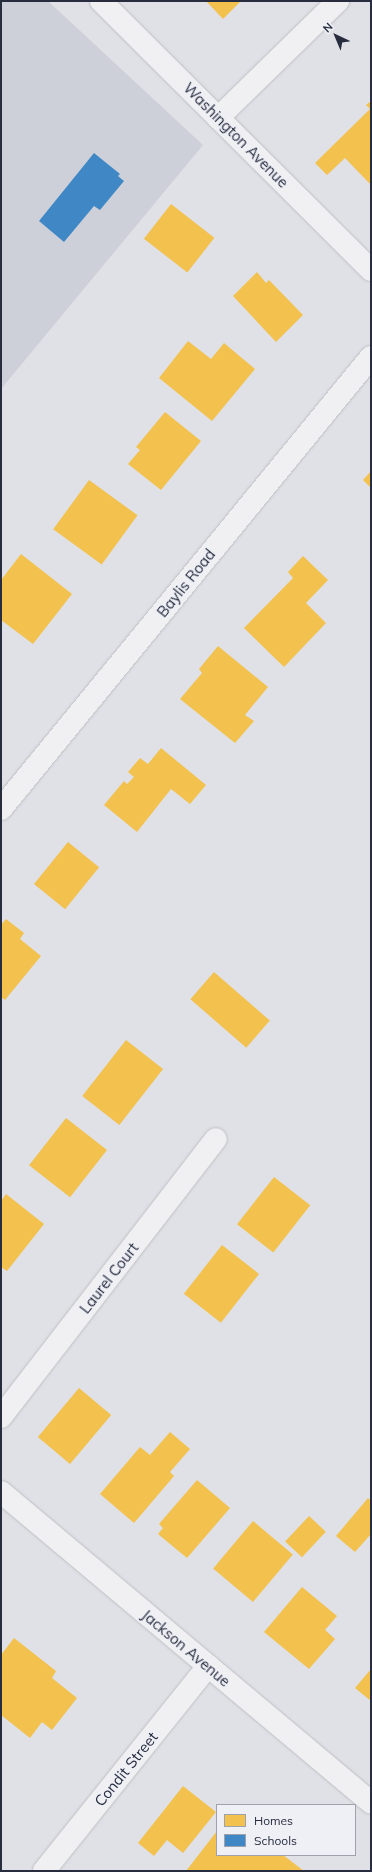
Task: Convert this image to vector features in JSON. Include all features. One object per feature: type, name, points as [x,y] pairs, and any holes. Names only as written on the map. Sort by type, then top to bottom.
[{"type":"street","name":"Washington Avenue","points":[[101,1],[371,270]]},
{"type":"street","points":[[218,118],[338,1]]},
{"type":"street","name":"Baylis Road","points":[[1,809],[371,357]]},
{"type":"street","name":"Laurel Court","points":[[1,1417],[216,1140]]},
{"type":"street","name":"Jackson Avenue","points":[[1,1492],[371,1804]]},
{"type":"street","name":"Condit Street","points":[[44,1871],[208,1666]]},
{"type":"shaded area","points":[[1,1],[48,1],[203,145],[1,389]]},
{"type":"building: Homes","points":[[206,1],[241,1],[223,19]]},
{"type":"building: Homes","points":[[371,101],[371,185],[345,158],[327,175],[315,163],[370,109],[366,105]]},
{"type":"building: Homes","points":[[171,204],[214,238],[187,273],[144,239]]},
{"type":"building: Homes","points":[[257,272],[266,283],[269,280],[303,315],[276,342],[233,296]]},
{"type":"building: Homes","points":[[188,341],[211,359],[224,343],[255,369],[212,421],[159,378]]},
{"type":"building: Homes","points":[[165,412],[201,441],[161,490],[128,464],[140,450],[136,447]]},
{"type":"building: Homes","points":[[371,471],[371,488],[363,480]]},
{"type":"building: Homes","points":[[89,480],[138,515],[102,565],[53,529]]},
{"type":"building: Homes","points":[[21,554],[72,594],[33,644],[1,620],[1,580]]},
{"type":"building: Homes","points":[[303,556],[328,580],[306,603],[326,623],[284,667],[244,628],[293,578],[288,572]]},
{"type":"building: Homes","points":[[218,646],[268,687],[245,715],[254,721],[235,743],[180,699],[202,673],[199,669]]},
{"type":"building: Homes","points":[[161,748],[206,785],[190,804],[171,789],[137,832],[104,805],[124,781],[127,784],[134,777],[128,772],[140,758],[148,764]]},
{"type":"building: Homes","points":[[68,842],[99,867],[65,909],[34,884]]},
{"type":"building: Homes","points":[[6,919],[24,933],[20,939],[41,956],[5,1000],[1,997],[1,925]]},
{"type":"building: Homes","points":[[214,972],[270,1021],[246,1048],[190,999]]},
{"type":"building: Homes","points":[[126,1040],[163,1069],[119,1125],[82,1096]]},
{"type":"building: Homes","points":[[66,1118],[107,1150],[70,1197],[29,1165]]},
{"type":"building: Homes","points":[[274,1177],[310,1205],[273,1253],[237,1224]]},
{"type":"building: Homes","points":[[6,1194],[44,1224],[7,1271],[1,1267],[1,1201]]},
{"type":"building: Homes","points":[[222,1245],[259,1274],[221,1323],[184,1294]]},
{"type":"building: Homes","points":[[79,1388],[111,1415],[70,1464],[38,1437]]},
{"type":"building: Homes","points":[[170,1432],[190,1449],[170,1472],[174,1476],[134,1523],[100,1494],[140,1447],[150,1455]]},
{"type":"building: Homes","points":[[197,1480],[230,1508],[187,1558],[158,1534],[163,1528],[159,1524]]},
{"type":"building: Homes","points":[[368,1498],[371,1501],[371,1534],[355,1552],[336,1536]]},
{"type":"building: Homes","points":[[309,1516],[326,1532],[302,1557],[285,1542]]},
{"type":"building: Homes","points":[[253,1521],[293,1554],[253,1602],[213,1568]]},
{"type":"building: Homes","points":[[302,1587],[337,1616],[325,1630],[335,1639],[309,1669],[264,1632]]},
{"type":"building: Homes","points":[[14,1638],[56,1671],[52,1678],[77,1698],[52,1730],[42,1722],[30,1738],[1,1715],[1,1655]]},
{"type":"building: Homes","points":[[371,1669],[371,1701],[355,1688]]},
{"type":"building: Homes","points":[[183,1786],[216,1812],[183,1853],[167,1840],[154,1856],[138,1843]]},
{"type":"building: Homes","points":[[216,1832],[216,1856],[284,1856],[304,1871],[186,1871]]},
{"type":"building: Schools","points":[[94,153],[120,174],[118,176],[124,181],[100,210],[94,206],[64,242],[39,221]]}]
